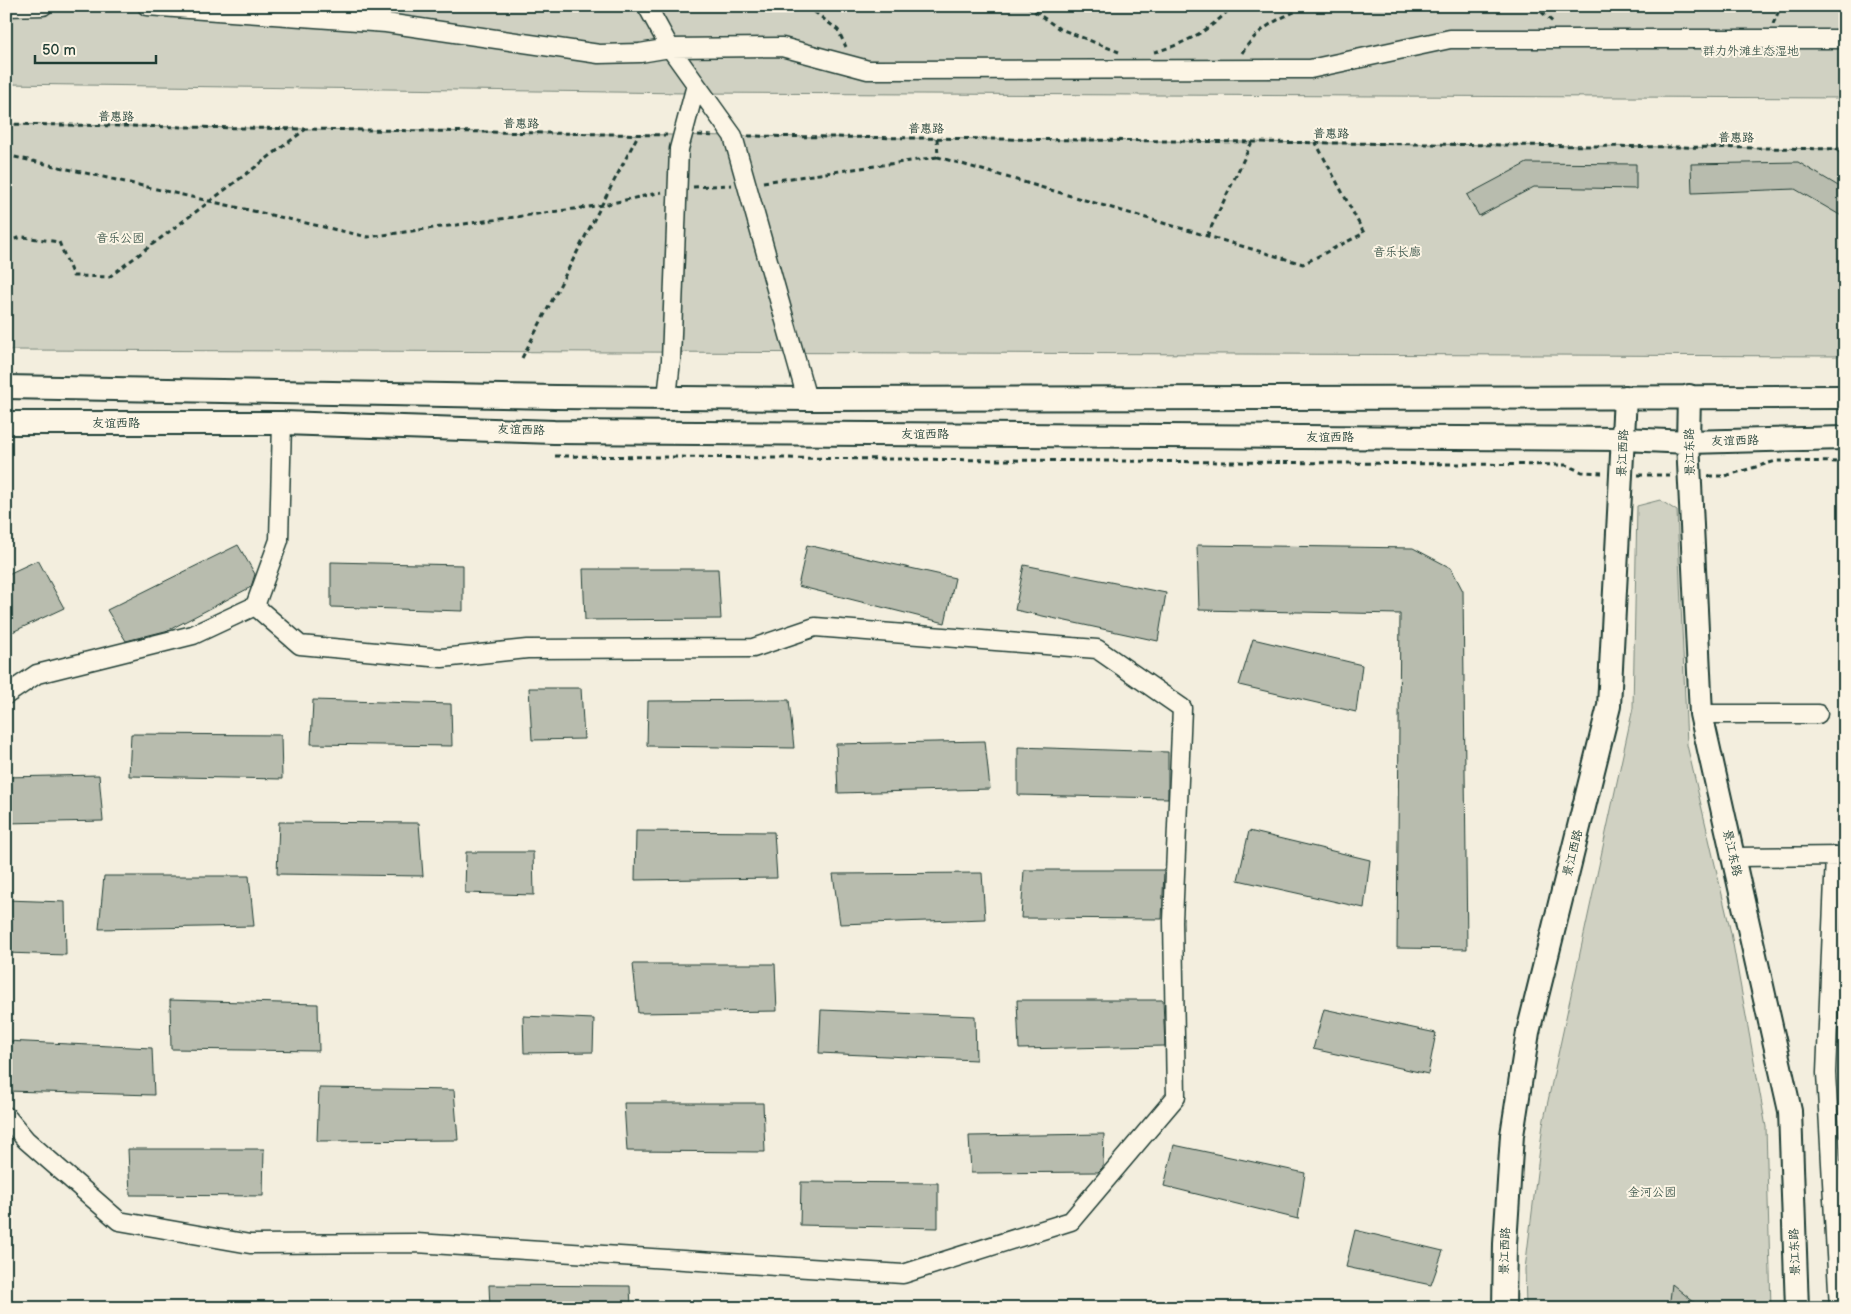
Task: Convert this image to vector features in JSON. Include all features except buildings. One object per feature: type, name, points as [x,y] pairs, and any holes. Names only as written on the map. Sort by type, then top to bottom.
[{"type":"main road","points":[[6,387],[807,399],[1845,397]]},
{"type":"main road","name":"景江东路","points":[[1690,396],[1688,442],[1701,714],[1790,1111],[1797,1308]]},
{"type":"main road","name":"景江西路","points":[[1504,1308],[1505,1244],[1512,1135],[1528,1032],[1609,706],[1625,438],[1625,397]]},
{"type":"main road","name":"友谊西路","points":[[6,423],[282,423],[564,432],[1625,438],[1688,442],[1845,438]]},
{"type":"street","points":[[6,7],[43,6]]},
{"type":"street","points":[[147,6],[386,23],[600,54],[640,53],[670,48],[782,47],[868,70],[1310,69],[1450,39],[1845,39]]},
{"type":"street","points":[[647,6],[670,48],[733,136],[807,399]]},
{"type":"street","points":[[667,398],[671,360],[680,149],[696,85]]},
{"type":"street","points":[[6,695],[36,674],[193,634],[255,606],[279,540],[282,423]]},
{"type":"street","points":[[6,1116],[26,1140],[119,1221],[250,1244],[416,1243],[903,1274],[1071,1221],[1176,1097],[1172,921],[1182,708],[1097,649],[815,626],[753,648],[527,649],[442,658],[300,645],[255,606]]},
{"type":"street","points":[[1701,714],[1818,714]]},
{"type":"street","points":[[1733,857],[1840,856],[1826,1073],[1840,1308]]},
{"type":"path","points":[[808,6],[838,30],[855,66]]},
{"type":"path","points":[[1027,6],[1058,28],[1109,50],[1123,53]]},
{"type":"path","points":[[1148,53],[1177,46],[1222,18],[1232,6]]},
{"type":"path","points":[[1231,70],[1251,38],[1271,22],[1309,6]]},
{"type":"path","name":"普惠路","points":[[6,124],[638,135],[1845,149]]},
{"type":"path","points":[[6,241],[23,237],[59,242],[74,276],[108,277],[306,129]]},
{"type":"path","points":[[522,358],[603,206],[638,135]]},
{"type":"path","points":[[937,138],[938,158]]},
{"type":"path","points":[[1207,236],[1252,142]]},
{"type":"path","points":[[6,155],[368,238],[603,206],[679,188],[747,185],[938,158],[1303,264],[1364,233],[1316,142]]},
{"type":"path","points":[[1836,148],[1845,156]]},
{"type":"path","points":[[554,456],[1556,464],[1566,465],[1582,472],[1690,476],[1725,476],[1776,461],[1845,462]]},
{"type":"green space","name":"群力外滩生态湿地","points":[[6,6],[1845,6],[1845,98],[688,93],[6,84]]},
{"type":"green space","name":"音乐公园","points":[[6,124],[733,136],[1845,149],[1845,356],[6,350]]},
{"type":"green space","name":"金河公园","points":[[1660,500],[1677,511],[1687,745],[1731,933],[1766,1127],[1771,1308],[1526,1308],[1525,1269],[1543,1124],[1633,708],[1637,506]]},
{"type":"park label","name":"音乐长廊","points":[[1397,252]]}]
